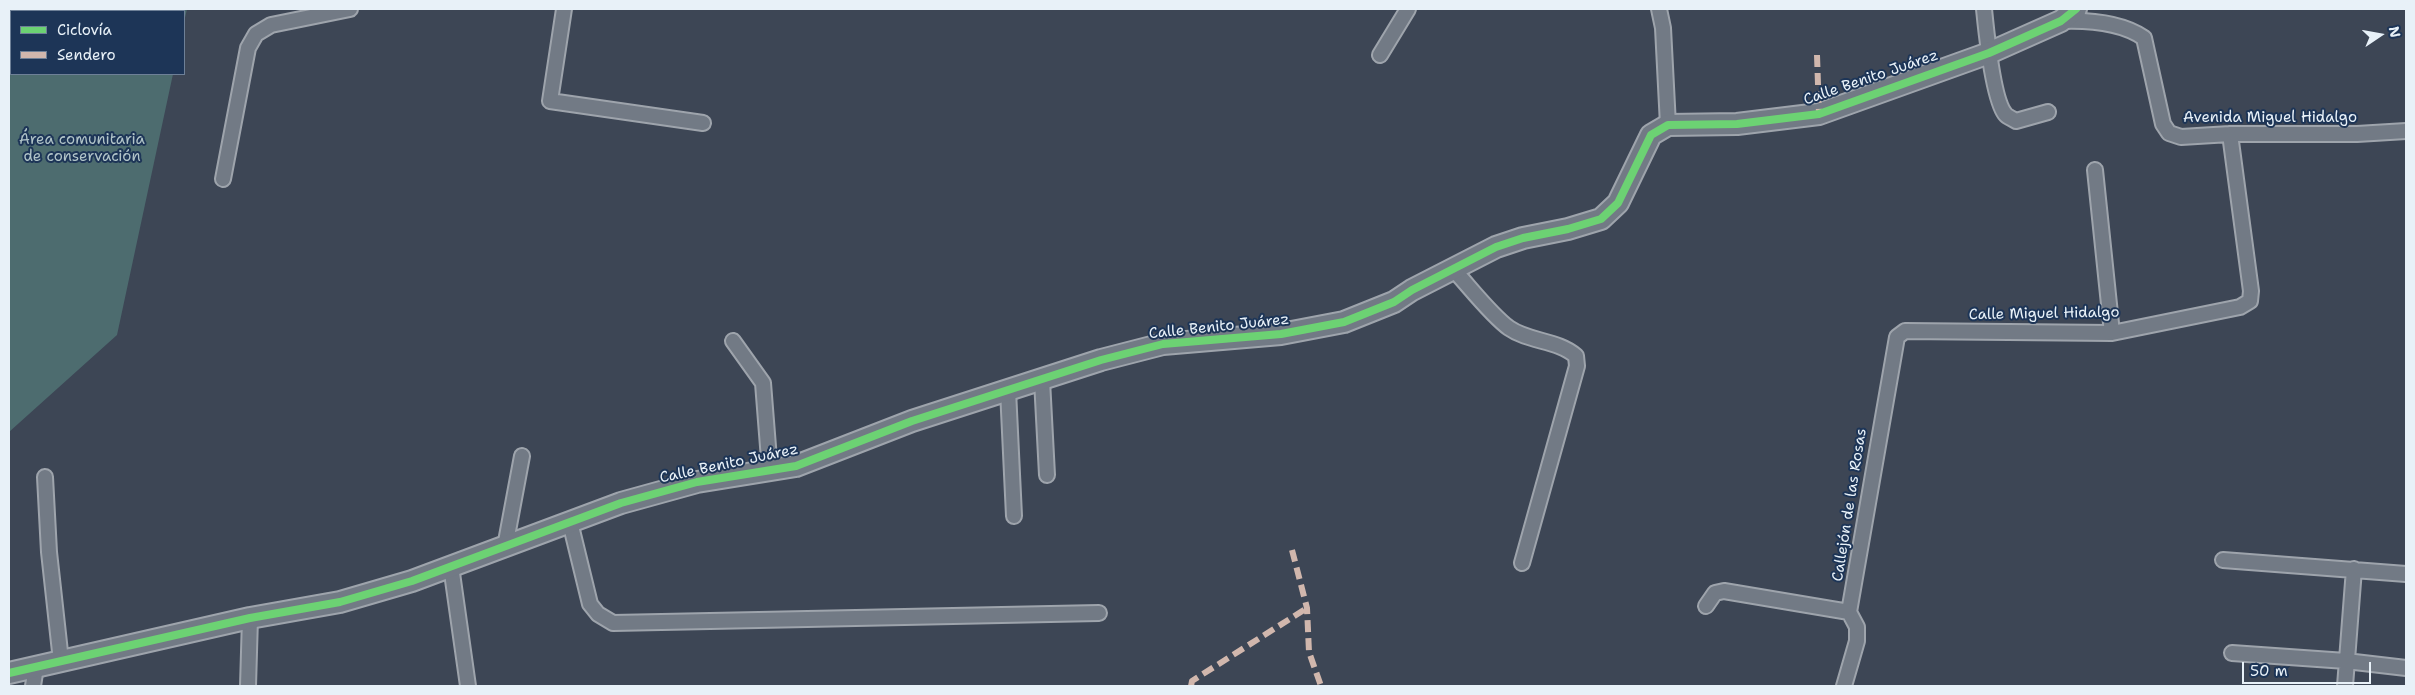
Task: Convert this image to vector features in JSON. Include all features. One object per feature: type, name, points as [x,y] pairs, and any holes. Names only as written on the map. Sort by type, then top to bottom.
[{"type":"street","points":[[224,179],[248,48],[256,34],[272,25],[350,9]]},
{"type":"street","points":[[564,9],[550,101],[702,123]]},
{"type":"street","points":[[1380,56],[1408,9]]},
{"type":"street","points":[[1659,9],[1663,28],[1668,125]]},
{"type":"street","points":[[1984,9],[1989,53],[2000,103],[2006,115],[2016,121],[2048,112]]},
{"type":"street","name":"Calle Benito Juárez","points":[[9,673],[34,677],[61,660],[250,618],[340,602],[412,581],[621,503],[697,482],[770,472],[796,466],[912,421],[1102,360],[1162,344],[1281,334],[1344,322],[1394,302],[1453,269],[1510,242],[1601,219],[1618,204],[1651,135],[1668,125],[1736,124],[1819,114],[1989,53],[2068,15]]},
{"type":"street","name":"Avenida Miguel Hidalgo","points":[[2068,15],[2132,30],[2144,38],[2163,124],[2169,133],[2181,137],[2230,134],[2357,134],[2406,131]]},
{"type":"street","name":"Calle Miguel Hidalgo","points":[[1905,331],[2112,333],[2240,307],[2250,301],[2251,291],[2230,134]]},
{"type":"street","points":[[2095,170],[2112,333]]},
{"type":"street","points":[[1453,269],[1508,328],[1530,338],[1568,349],[1576,356],[1577,366],[1522,563]]},
{"type":"street","name":"Callejón de las Rosas","points":[[1844,686],[1857,641],[1857,627],[1849,612],[1893,348],[1897,337],[1905,331]]},
{"type":"street","points":[[734,341],[763,384],[770,472]]},
{"type":"street","points":[[1042,380],[1047,475]]},
{"type":"street","points":[[1008,390],[1014,516]]},
{"type":"street","points":[[505,547],[522,456]]},
{"type":"street","points":[[45,476],[49,552],[61,660]]},
{"type":"street","points":[[570,522],[590,604],[598,614],[613,623],[1099,613]]},
{"type":"street","points":[[2223,560],[2354,568],[2406,574]]},
{"type":"street","points":[[451,566],[468,686]]},
{"type":"street","points":[[2345,686],[2354,568]]},
{"type":"street","points":[[1706,606],[1715,593],[1724,591],[1849,612]]},
{"type":"street","points":[[248,686],[250,618]]},
{"type":"street","points":[[2232,653],[2346,661],[2406,668]]},
{"type":"green space","name":"Área comunitaria de conservación","points":[[9,9],[187,9],[185,18],[185,10],[10,10],[10,75],[173,75],[117,335],[9,432]]},
{"type":"marked path","points":[[1817,55],[1819,114]]},
{"type":"marked path","points":[[1292,550],[1307,608],[1309,652],[1321,686]]},
{"type":"marked path","points":[[1191,686],[1192,681],[1307,608]]},
{"type":"cycle path","points":[[9,673],[250,618],[340,602],[412,581],[621,503],[697,482],[796,466],[912,421],[1101,360],[1163,344],[1281,334],[1344,322],[1394,302],[1412,290],[1496,247],[1523,238],[1568,229],[1601,219],[1618,203],[1651,135],[1668,125],[1737,124],[1819,114],[1989,53],[2061,21],[2076,9]]}]
